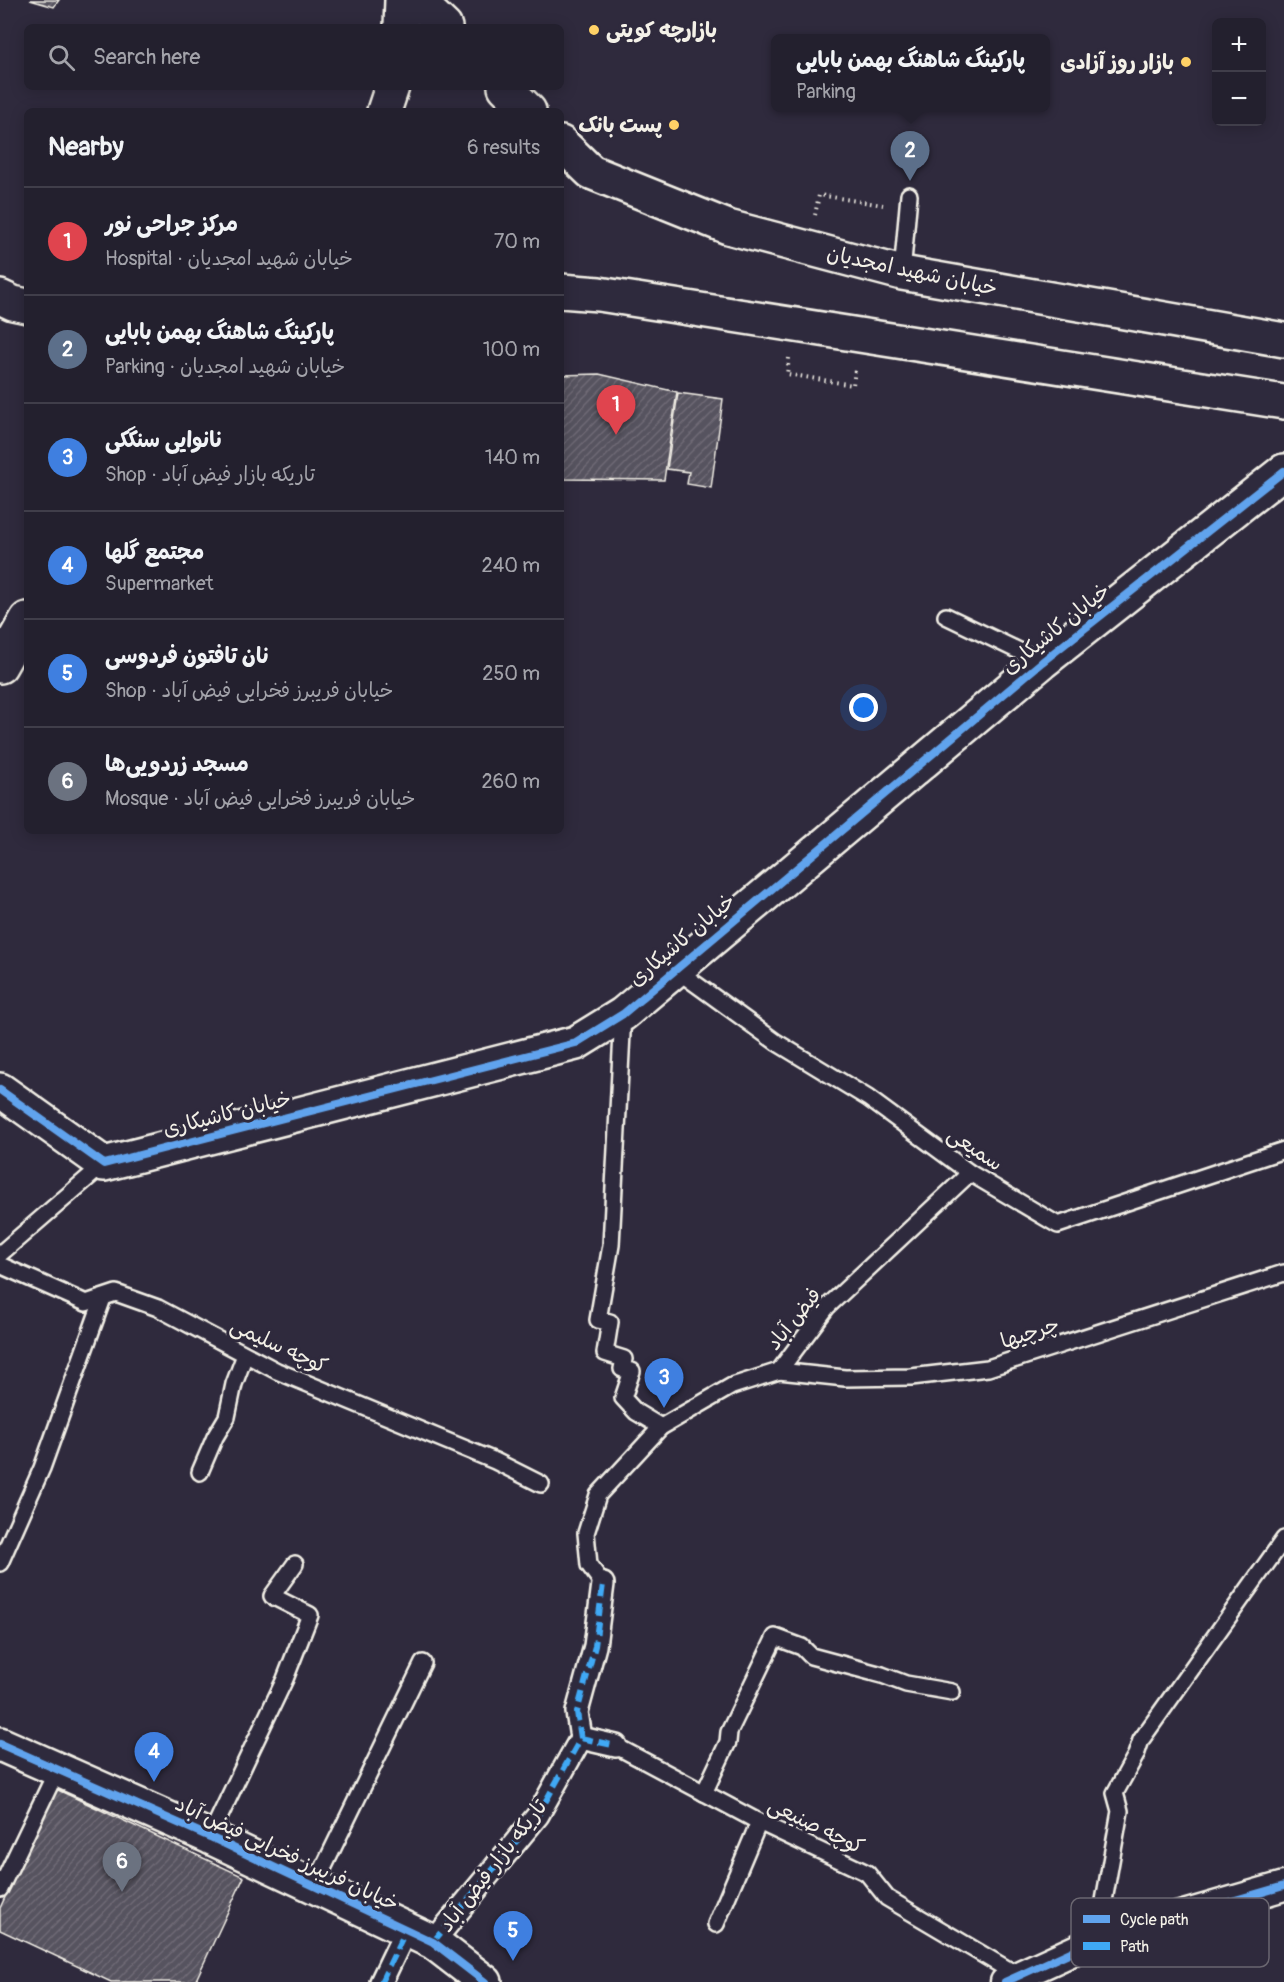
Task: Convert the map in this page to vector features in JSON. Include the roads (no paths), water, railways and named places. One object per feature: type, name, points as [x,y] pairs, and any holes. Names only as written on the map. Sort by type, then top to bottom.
[{"type":"street","points":[[400,24],[402,0]]},
{"type":"street","points":[[417,0],[442,24]]},
{"type":"street","points":[[385,108],[391,90]]},
{"type":"street","points":[[508,90],[526,108]]},
{"type":"street","name":"خیابان شهید امجدیان","points":[[564,148],[576,170],[728,226],[902,273],[1284,340]]},
{"type":"street","points":[[564,283],[599,294]]},
{"type":"street","points":[[564,291],[599,294],[1284,402]]},
{"type":"street","points":[[0,297],[24,305]]},
{"type":"street","name":"خیابان کاشیکاری","points":[[104,1164],[576,1043],[623,1014],[1042,662],[1284,471]]},
{"type":"street","points":[[0,666],[24,624]]},
{"type":"street","points":[[0,1090],[104,1164]]},
{"type":"street","points":[[603,1584],[594,1646],[577,1712],[581,1738],[615,1746]]},
{"type":"street","name":"تاریکه بازار فیض آباد","points":[[381,1982],[420,1936],[538,1815],[581,1738]]},
{"type":"street","name":"خیابان فریبرز فخرایی فیض آباد","points":[[0,1744],[210,1836],[420,1936],[485,1982]]},
{"type":"street","points":[[1242,1898],[1284,1886]]},
{"type":"street","points":[[1012,1979],[1071,1952]]},
{"type":"lane","points":[[902,273],[909,195]]},
{"type":"lane","points":[[946,616],[1042,662]]},
{"type":"lane","name":"سمیعی","points":[[675,969],[776,1042],[868,1098],[970,1173],[1058,1225],[1284,1150]]},
{"type":"lane","points":[[623,1014],[611,1245],[598,1320],[610,1322],[605,1353],[624,1359],[622,1369],[632,1371],[623,1398],[636,1412],[661,1427]]},
{"type":"lane","points":[[0,1254],[104,1164]]},
{"type":"lane","name":"فیض آباد","points":[[603,1584],[589,1565],[586,1533],[598,1495],[661,1427],[732,1386],[779,1371],[827,1307],[970,1173]]},
{"type":"lane","name":"کوچه سلیمی","points":[[0,1265],[86,1303],[116,1293],[158,1308],[277,1371],[495,1461],[541,1484]]},
{"type":"lane","name":"چرچیها","points":[[779,1371],[845,1378],[900,1377],[988,1368],[1284,1274]]},
{"type":"lane","points":[[0,1563],[42,1468],[103,1298]]},
{"type":"lane","points":[[200,1472],[215,1437],[227,1417],[234,1383],[245,1355]]},
{"type":"lane","points":[[1104,1898],[1120,1811],[1116,1794],[1141,1740],[1284,1539]]},
{"type":"lane","points":[[210,1836],[285,1679],[310,1615],[272,1596],[295,1564]]},
{"type":"lane","points":[[704,1793],[728,1742],[729,1732],[775,1637],[802,1647],[811,1656],[882,1674],[906,1684],[952,1692]]},
{"type":"lane","points":[[315,1885],[423,1663]]},
{"type":"lane","name":"کوچه صنیعی","points":[[615,1746],[759,1822],[867,1873],[887,1898],[1012,1979]]},
{"type":"lane","points":[[0,1889],[58,1768]]},
{"type":"lane","points":[[716,1924],[759,1822]]},
{"type":"place","name":"بازارچه کویتی","points":[[594,30]]},
{"type":"place","name":"بازار روز آزادی","points":[[1186,62]]},
{"type":"place","name":"پست بانک","points":[[674,125]]},
{"type":"place","name":"پارکینگ شاهنگ بهمن بابایی","points":[[910,181]]},
{"type":"place","name":"مرکز جراحی نور","points":[[616,435]]},
{"type":"place","name":"نانوایی سنگکی","points":[[664,1408]]},
{"type":"place","name":"مجتمع گلها","points":[[154,1782]]},
{"type":"place","name":"مسجد زردویی‌ها","points":[[122,1892]]},
{"type":"place","name":"نان تافتون فردوسی","points":[[513,1961]]}]
